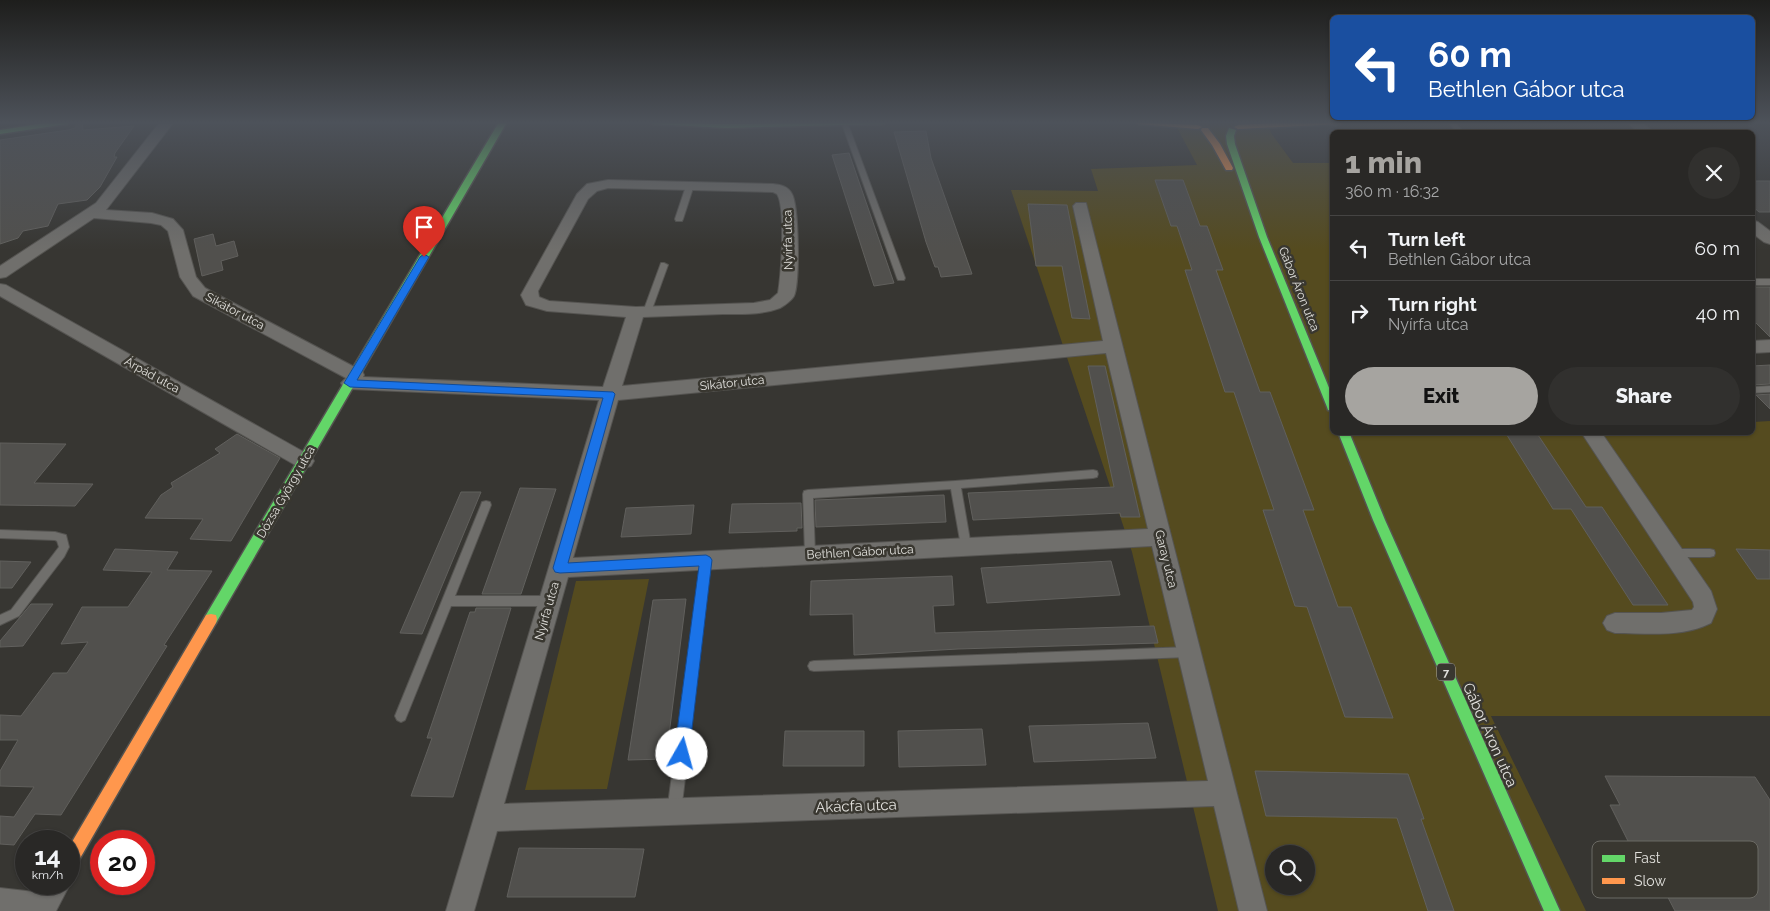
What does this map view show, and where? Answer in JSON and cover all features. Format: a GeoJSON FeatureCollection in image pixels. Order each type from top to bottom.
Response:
{"type":"FeatureCollection","features":[{"type":"Feature","properties":{"kind":"street"},"geometry":{"type":"LineString","coordinates":[[0,273],[48,239],[92,213],[110,196],[134,165]]}},
{"type":"Feature","properties":{"kind":"street","name":"Dózsa György utca"},"geometry":{"type":"LineString","coordinates":[[80,842],[479,165]]}},
{"type":"Feature","properties":{"kind":"street","name":"Gábor Áron utca"},"geometry":{"type":"LineString","coordinates":[[1226,165],[1263,237]]}},
{"type":"Feature","properties":{"kind":"street","name":"Gábor Áron utca"},"geometry":{"type":"LineString","coordinates":[[1238,165],[1263,237],[1330,402]]}},
{"type":"Feature","properties":{"kind":"street","name":"Nyírfa utca"},"geometry":{"type":"LineString","coordinates":[[608,184],[690,185],[773,188],[782,190],[785,194],[788,218],[786,295],[775,304],[754,308],[642,312],[547,306],[532,301],[529,295],[582,197],[592,187],[608,184]]}},
{"type":"Feature","properties":{"kind":"street","name":"Garay utca"},"geometry":{"type":"LineString","coordinates":[[1081,206],[1113,346],[1253,911]]}},
{"type":"Feature","properties":{"kind":"street","name":"Sikátor utca"},"geometry":{"type":"LineString","coordinates":[[92,213],[152,218],[167,222],[175,230],[188,277],[199,292],[352,379],[610,394],[1113,346]]}},
{"type":"Feature","properties":{"kind":"street"},"geometry":{"type":"LineString","coordinates":[[1757,226],[1770,239]]}},
{"type":"Feature","properties":{"kind":"street","name":"Árpád utca"},"geometry":{"type":"LineString","coordinates":[[5,298],[304,461]]}},
{"type":"Feature","properties":{"kind":"street","name":"Nyírfa utca"},"geometry":{"type":"LineString","coordinates":[[460,911],[610,394],[642,312]]}},
{"type":"Feature","properties":{"kind":"street"},"geometry":{"type":"LineString","coordinates":[[1755,347],[1770,346]]}},
{"type":"Feature","properties":{"kind":"street","name":"Gábor Áron utca"},"geometry":{"type":"LineString","coordinates":[[1344,435],[1378,520],[1552,911]]}},
{"type":"Feature","properties":{"kind":"street"},"geometry":{"type":"LineString","coordinates":[[1592,435],[1703,598],[1706,606],[1705,613],[1696,620],[1684,622],[1615,623]]}},
{"type":"Feature","properties":{"kind":"street","name":"Bethlen Gábor utca"},"geometry":{"type":"LineString","coordinates":[[560,568],[1160,537]]}},
{"type":"Feature","properties":{"kind":"street","name":"Akácfa utca"},"geometry":{"type":"LineString","coordinates":[[488,818],[1225,794]]}},
{"type":"Feature","properties":{"kind":"street"},"geometry":{"type":"LineString","coordinates":[[0,902],[46,901]]}},
{"type":"Feature","properties":{"kind":"lane"},"geometry":{"type":"LineString","coordinates":[[860,165],[901,278]]}},
{"type":"Feature","properties":{"kind":"lane"},"geometry":{"type":"LineString","coordinates":[[679,219],[690,185]]}},
{"type":"Feature","properties":{"kind":"lane"},"geometry":{"type":"LineString","coordinates":[[642,312],[664,266]]}},
{"type":"Feature","properties":{"kind":"lane"},"geometry":{"type":"LineString","coordinates":[[1755,282],[1770,282]]}},
{"type":"Feature","properties":{"kind":"lane"},"geometry":{"type":"LineString","coordinates":[[1755,390],[1770,389]]}},
{"type":"Feature","properties":{"kind":"lane"},"geometry":{"type":"LineString","coordinates":[[810,554],[808,494],[1093,474]]}},
{"type":"Feature","properties":{"kind":"lane"},"geometry":{"type":"LineString","coordinates":[[955,485],[966,546]]}},
{"type":"Feature","properties":{"kind":"lane"},"geometry":{"type":"LineString","coordinates":[[401,716],[486,505]]}},
{"type":"Feature","properties":{"kind":"lane"},"geometry":{"type":"LineString","coordinates":[[0,534],[55,536],[62,538],[64,544],[60,554],[15,613],[0,620]]}},
{"type":"Feature","properties":{"kind":"lane"},"geometry":{"type":"LineString","coordinates":[[1672,553],[1710,553]]}},
{"type":"Feature","properties":{"kind":"lane"},"geometry":{"type":"LineString","coordinates":[[674,812],[706,560]]}},
{"type":"Feature","properties":{"kind":"lane"},"geometry":{"type":"LineString","coordinates":[[447,601],[550,601]]}},
{"type":"Feature","properties":{"kind":"lane"},"geometry":{"type":"LineString","coordinates":[[814,666],[1189,652]]}},
{"type":"Feature","properties":{"kind":"shaded area"},"geometry":{"type":"Polygon","coordinates":[[[1197,165],[1330,165],[1330,435],[1755,435],[1755,422],[1770,421],[1770,716],[1491,716],[1586,911],[1218,911],[1132,552],[1011,190],[1098,191],[1091,169],[1197,165]]]}},
{"type":"Feature","properties":{"kind":"shaded area"},"geometry":{"type":"Polygon","coordinates":[[[649,579],[607,789],[525,790],[576,581],[649,579]]]}},
{"type":"Feature","properties":{"kind":"building"},"geometry":{"type":"Polygon","coordinates":[[[0,165],[113,165],[100,187],[87,200],[58,204],[48,226],[23,231],[18,238],[0,244],[0,165]]]}},
{"type":"Feature","properties":{"kind":"building"},"geometry":{"type":"Polygon","coordinates":[[[835,165],[853,165],[894,283],[874,286],[835,165]]]}},
{"type":"Feature","properties":{"kind":"building"},"geometry":{"type":"Polygon","coordinates":[[[903,165],[933,165],[972,274],[941,277],[938,267],[935,267],[903,165]]]}},
{"type":"Feature","properties":{"kind":"building"},"geometry":{"type":"Polygon","coordinates":[[[1155,180],[1183,180],[1200,226],[1207,226],[1223,270],[1216,270],[1260,392],[1270,392],[1314,510],[1303,510],[1338,607],[1351,607],[1393,718],[1345,717],[1307,607],[1295,606],[1263,510],[1274,510],[1234,392],[1225,392],[1185,270],[1192,270],[1177,226],[1171,226],[1155,180]]]}},
{"type":"Feature","properties":{"kind":"building"},"geometry":{"type":"Polygon","coordinates":[[[1755,181],[1770,181],[1770,212],[1759,212],[1755,209],[1755,181]]]}},
{"type":"Feature","properties":{"kind":"building"},"geometry":{"type":"Polygon","coordinates":[[[1028,204],[1067,205],[1090,319],[1072,318],[1062,266],[1036,266],[1028,204]]]}},
{"type":"Feature","properties":{"kind":"building"},"geometry":{"type":"Polygon","coordinates":[[[213,234],[216,246],[234,241],[238,256],[221,261],[223,270],[202,276],[194,239],[213,234]]]}},
{"type":"Feature","properties":{"kind":"building"},"geometry":{"type":"Polygon","coordinates":[[[1755,287],[1770,287],[1770,337],[1755,322],[1755,287]]]}},
{"type":"Feature","properties":{"kind":"building"},"geometry":{"type":"Polygon","coordinates":[[[1770,365],[1770,384],[1755,385],[1755,366],[1770,365]]]}},
{"type":"Feature","properties":{"kind":"building"},"geometry":{"type":"Polygon","coordinates":[[[1088,366],[1105,366],[1140,517],[1121,517],[1120,513],[973,520],[968,493],[1114,487],[1088,366]]]}},
{"type":"Feature","properties":{"kind":"building"},"geometry":{"type":"Polygon","coordinates":[[[1770,394],[1770,409],[1756,395],[1770,394]]]}},
{"type":"Feature","properties":{"kind":"building"},"geometry":{"type":"Polygon","coordinates":[[[237,434],[280,458],[231,541],[190,539],[203,519],[145,518],[161,495],[173,487],[171,483],[220,453],[215,449],[237,434]]]}},
{"type":"Feature","properties":{"kind":"building"},"geometry":{"type":"Polygon","coordinates":[[[1507,435],[1538,435],[1586,507],[1602,507],[1668,605],[1633,605],[1571,509],[1553,509],[1507,435]]]}},
{"type":"Feature","properties":{"kind":"building"},"geometry":{"type":"Polygon","coordinates":[[[0,443],[66,444],[34,483],[93,484],[75,506],[0,505],[0,443]]]}},
{"type":"Feature","properties":{"kind":"building"},"geometry":{"type":"Polygon","coordinates":[[[520,488],[556,489],[521,594],[482,594],[520,488]]]}},
{"type":"Feature","properties":{"kind":"building"},"geometry":{"type":"Polygon","coordinates":[[[461,492],[481,492],[422,634],[400,633],[461,492]]]}},
{"type":"Feature","properties":{"kind":"building"},"geometry":{"type":"Polygon","coordinates":[[[944,495],[946,522],[816,527],[815,500],[944,495]]]}},
{"type":"Feature","properties":{"kind":"building"},"geometry":{"type":"Polygon","coordinates":[[[801,503],[802,528],[797,528],[797,531],[729,533],[732,504],[801,503]]]}},
{"type":"Feature","properties":{"kind":"building"},"geometry":{"type":"Polygon","coordinates":[[[694,505],[691,534],[621,537],[626,508],[694,505]]]}},
{"type":"Feature","properties":{"kind":"building"},"geometry":{"type":"Polygon","coordinates":[[[115,549],[178,552],[167,570],[212,571],[164,645],[167,646],[61,815],[35,814],[24,830],[15,830],[14,845],[0,844],[0,816],[14,817],[34,787],[0,786],[0,771],[18,740],[0,740],[0,715],[21,716],[53,673],[67,673],[88,642],[61,644],[82,607],[128,607],[152,572],[103,570],[115,549]]]}},
{"type":"Feature","properties":{"kind":"building"},"geometry":{"type":"Polygon","coordinates":[[[1736,549],[1770,550],[1770,579],[1757,579],[1736,549]]]}},
{"type":"Feature","properties":{"kind":"building"},"geometry":{"type":"Polygon","coordinates":[[[0,561],[31,562],[12,588],[0,588],[0,561]]]}},
{"type":"Feature","properties":{"kind":"building"},"geometry":{"type":"Polygon","coordinates":[[[1111,561],[1120,595],[987,603],[981,568],[1111,561]]]}},
{"type":"Feature","properties":{"kind":"building"},"geometry":{"type":"Polygon","coordinates":[[[952,576],[954,605],[933,606],[935,633],[1154,626],[1158,643],[958,649],[854,655],[853,614],[810,615],[811,581],[952,576]]]}},
{"type":"Feature","properties":{"kind":"building"},"geometry":{"type":"Polygon","coordinates":[[[686,599],[666,759],[628,760],[653,600],[686,599]]]}},
{"type":"Feature","properties":{"kind":"building"},"geometry":{"type":"Polygon","coordinates":[[[31,604],[53,604],[23,646],[0,647],[0,641],[31,604]]]}},
{"type":"Feature","properties":{"kind":"building"},"geometry":{"type":"Polygon","coordinates":[[[476,608],[511,608],[453,797],[411,796],[432,738],[427,738],[470,612],[475,612],[476,608]]]}},
{"type":"Feature","properties":{"kind":"building"},"geometry":{"type":"Polygon","coordinates":[[[1148,723],[1156,758],[1034,762],[1029,726],[1148,723]]]}},
{"type":"Feature","properties":{"kind":"building"},"geometry":{"type":"Polygon","coordinates":[[[982,729],[986,765],[899,767],[898,731],[982,729]]]}},
{"type":"Feature","properties":{"kind":"building"},"geometry":{"type":"Polygon","coordinates":[[[785,731],[864,731],[864,766],[783,766],[785,731]]]}},
{"type":"Feature","properties":{"kind":"building"},"geometry":{"type":"Polygon","coordinates":[[[1255,771],[1408,774],[1424,819],[1421,819],[1454,911],[1428,911],[1397,818],[1266,816],[1255,771]]]}},
{"type":"Feature","properties":{"kind":"building"},"geometry":{"type":"Polygon","coordinates":[[[1605,776],[1755,777],[1770,800],[1770,911],[1675,911],[1668,898],[1758,898],[1758,841],[1628,841],[1610,805],[1620,805],[1605,776]]]}},
{"type":"Feature","properties":{"kind":"building"},"geometry":{"type":"Polygon","coordinates":[[[519,848],[644,849],[635,897],[507,897],[519,848]]]}},
{"type":"Feature","properties":{"kind":"traffic: fast"},"geometry":{"type":"LineString","coordinates":[[211,619],[478,165]]}},
{"type":"Feature","properties":{"kind":"traffic: fast"},"geometry":{"type":"LineString","coordinates":[[1238,165],[1263,237],[1330,402]]}},
{"type":"Feature","properties":{"kind":"traffic: fast"},"geometry":{"type":"LineString","coordinates":[[1344,435],[1379,520],[1552,911]]}},
{"type":"Feature","properties":{"kind":"traffic: slow"},"geometry":{"type":"LineString","coordinates":[[80,842],[211,619]]}},
{"type":"Feature","properties":{"kind":"route"},"geometry":{"type":"LineString","coordinates":[[424,257],[350,383],[610,394],[560,568],[706,560],[682,754]]}}]}
